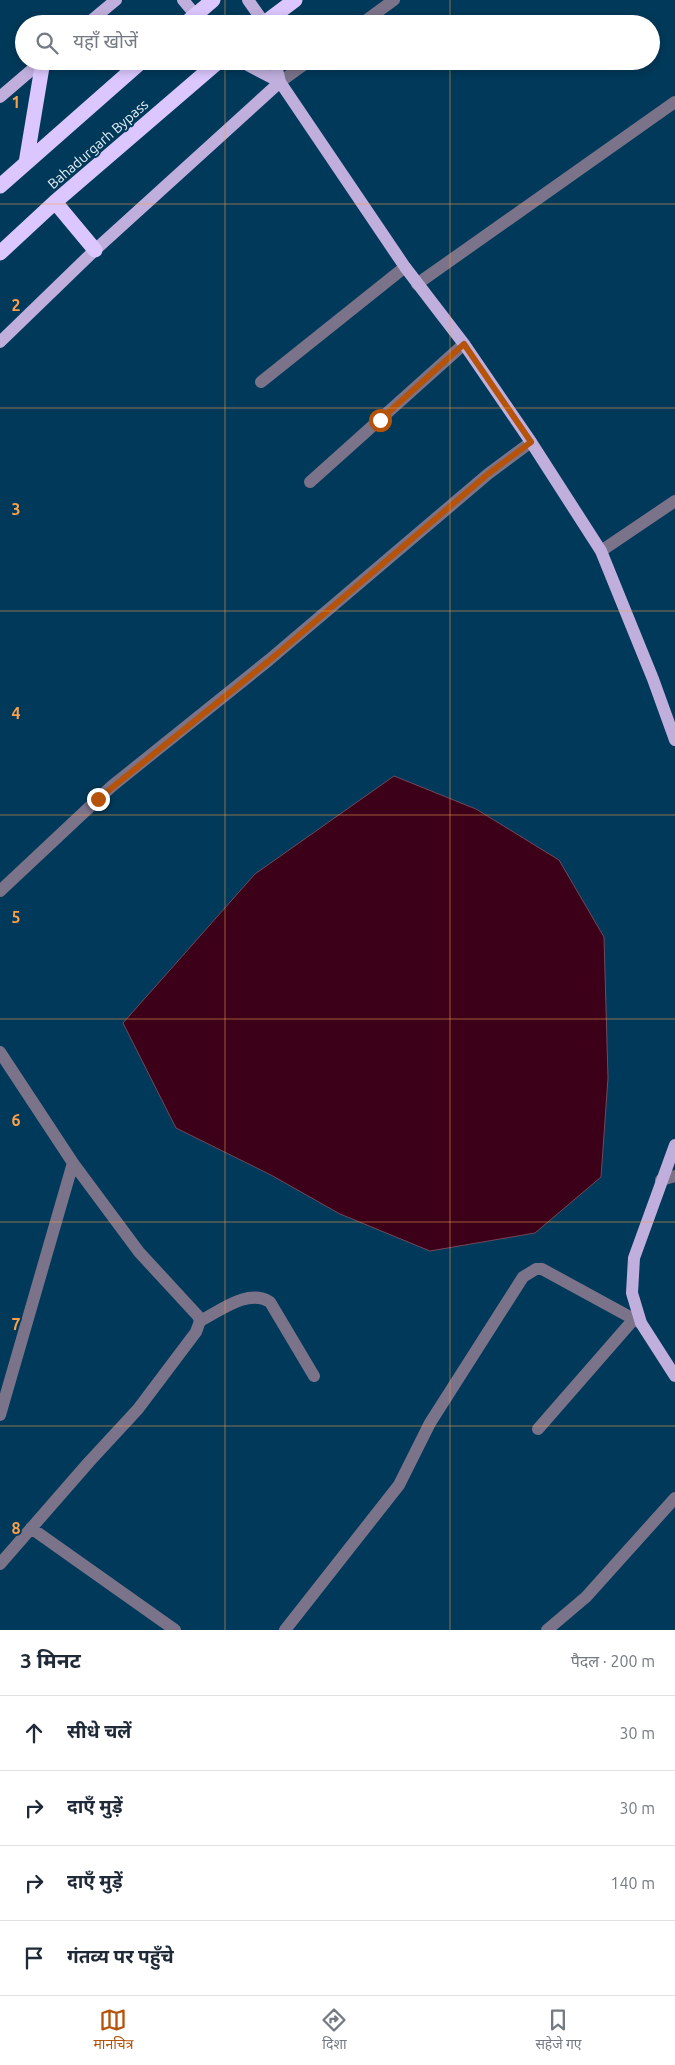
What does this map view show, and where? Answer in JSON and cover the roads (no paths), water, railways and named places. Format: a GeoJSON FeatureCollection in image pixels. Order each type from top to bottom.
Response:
{"type":"FeatureCollection","features":[{"type":"Feature","properties":{"kind":"highway"},"geometry":{"type":"LineString","coordinates":[[199,15],[213,0]]}},
{"type":"Feature","properties":{"kind":"highway"},"geometry":{"type":"LineString","coordinates":[[274,15],[294,0]]}},
{"type":"Feature","properties":{"kind":"highway"},"geometry":{"type":"LineString","coordinates":[[26,163],[42,70]]}},
{"type":"Feature","properties":{"kind":"highway"},"geometry":{"type":"LineString","coordinates":[[0,186],[132,70]]}},
{"type":"Feature","properties":{"kind":"highway","name":"Bahadurgarh Bypass"},"geometry":{"type":"LineString","coordinates":[[0,253],[55,202],[209,70]]}},
{"type":"Feature","properties":{"kind":"highway"},"geometry":{"type":"LineString","coordinates":[[55,202],[95,250]]}},
{"type":"Feature","properties":{"kind":"main road"},"geometry":{"type":"LineString","coordinates":[[98,15],[116,0]]}},
{"type":"Feature","properties":{"kind":"main road"},"geometry":{"type":"LineString","coordinates":[[183,0],[191,15]]}},
{"type":"Feature","properties":{"kind":"main road"},"geometry":{"type":"LineString","coordinates":[[248,0],[258,15]]}},
{"type":"Feature","properties":{"kind":"main road"},"geometry":{"type":"LineString","coordinates":[[0,97],[32,70]]}},
{"type":"Feature","properties":{"kind":"main road"},"geometry":{"type":"LineString","coordinates":[[257,70],[280,82]]}},
{"type":"Feature","properties":{"kind":"main road"},"geometry":{"type":"LineString","coordinates":[[277,70],[280,82],[405,267],[464,344],[531,442],[601,551],[653,679],[675,740]]}},
{"type":"Feature","properties":{"kind":"main road"},"geometry":{"type":"LineString","coordinates":[[0,342],[95,250],[280,82]]}},
{"type":"Feature","properties":{"kind":"main road"},"geometry":{"type":"LineString","coordinates":[[675,1145],[634,1258],[632,1293],[638,1321],[675,1376]]}},
{"type":"Feature","properties":{"kind":"street"},"geometry":{"type":"LineString","coordinates":[[373,15],[394,0]]}},
{"type":"Feature","properties":{"kind":"street"},"geometry":{"type":"LineString","coordinates":[[280,82],[297,70]]}},
{"type":"Feature","properties":{"kind":"street"},"geometry":{"type":"LineString","coordinates":[[417,284],[675,102]]}},
{"type":"Feature","properties":{"kind":"street"},"geometry":{"type":"LineString","coordinates":[[260,382],[405,267]]}},
{"type":"Feature","properties":{"kind":"street"},"geometry":{"type":"LineString","coordinates":[[310,482],[464,344]]}},
{"type":"Feature","properties":{"kind":"street"},"geometry":{"type":"LineString","coordinates":[[0,891],[112,786],[270,660],[488,474],[531,442]]}},
{"type":"Feature","properties":{"kind":"street"},"geometry":{"type":"LineString","coordinates":[[601,551],[675,501]]}},
{"type":"Feature","properties":{"kind":"street"},"geometry":{"type":"LineString","coordinates":[[0,1052],[73,1164],[139,1252],[198,1316],[200,1322]]}},
{"type":"Feature","properties":{"kind":"street"},"geometry":{"type":"LineString","coordinates":[[0,1415],[73,1164]]}},
{"type":"Feature","properties":{"kind":"street"},"geometry":{"type":"LineString","coordinates":[[661,1180],[675,1176]]}},
{"type":"Feature","properties":{"kind":"street"},"geometry":{"type":"LineString","coordinates":[[285,1630],[399,1485],[430,1423],[524,1277],[529,1271],[542,1269],[638,1321],[538,1430]]}},
{"type":"Feature","properties":{"kind":"street"},"geometry":{"type":"LineString","coordinates":[[0,1564],[138,1409],[196,1332],[200,1322],[239,1301],[254,1296],[262,1297],[270,1302],[314,1376]]}},
{"type":"Feature","properties":{"kind":"street"},"geometry":{"type":"LineString","coordinates":[[547,1630],[586,1597],[675,1498]]}},
{"type":"Feature","properties":{"kind":"street"},"geometry":{"type":"LineString","coordinates":[[31,1528],[175,1630]]}}]}
